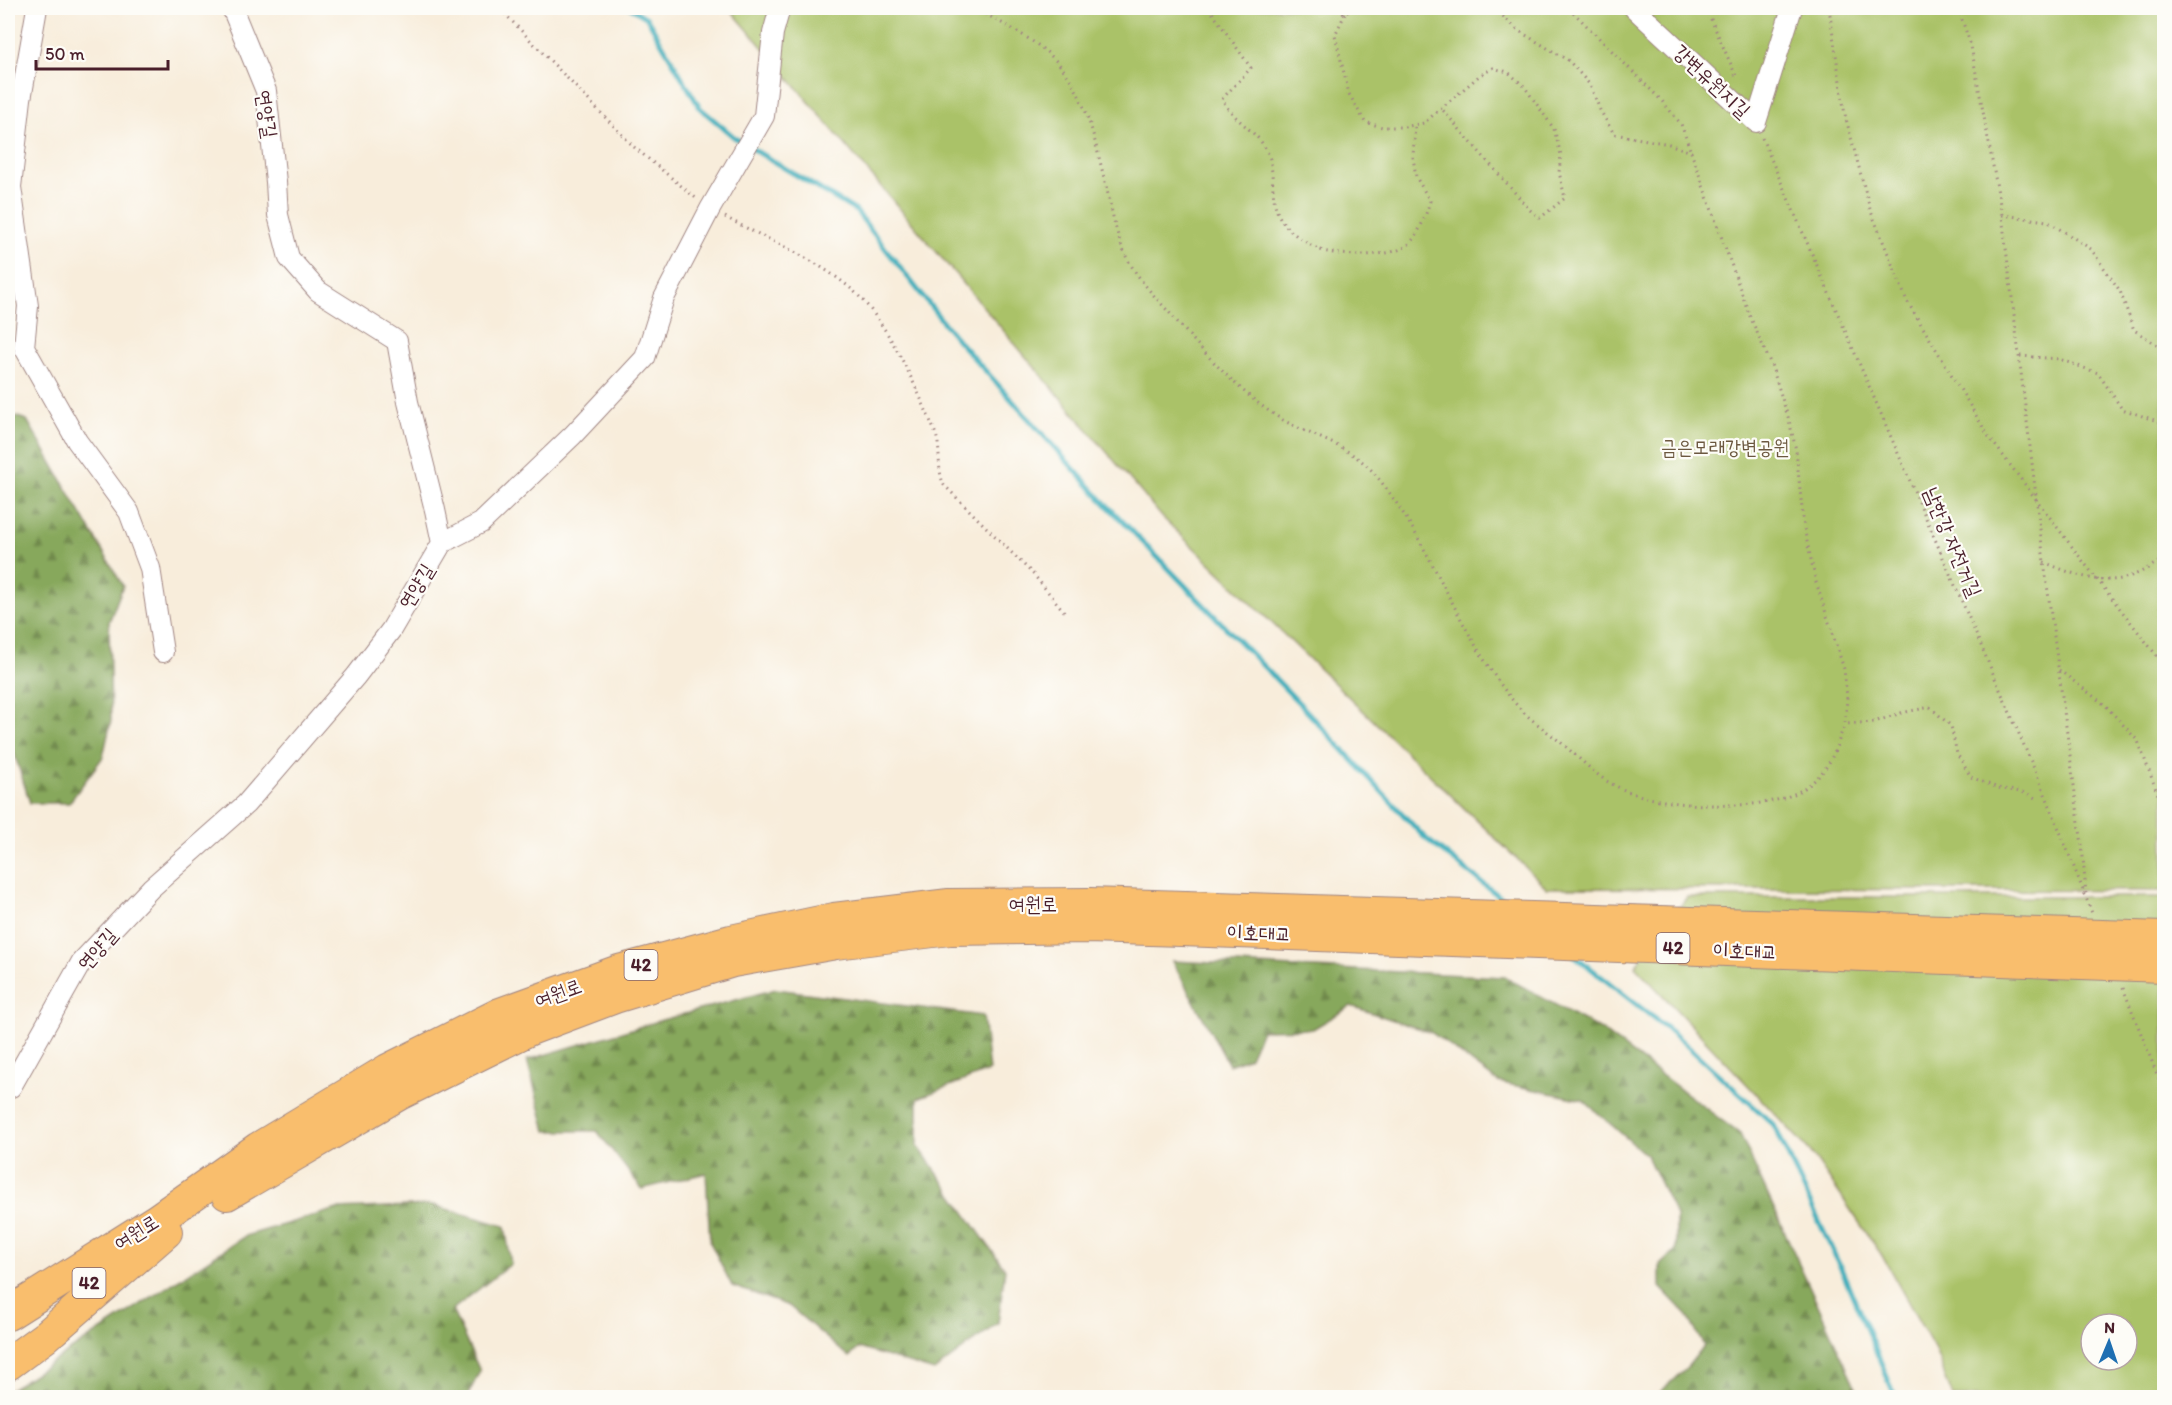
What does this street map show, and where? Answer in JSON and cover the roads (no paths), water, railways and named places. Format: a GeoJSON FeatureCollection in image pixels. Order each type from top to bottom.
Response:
{"type":"FeatureCollection","features":[{"type":"Feature","properties":{"kind":"highway","name":"여원로"},"geometry":{"type":"LineString","coordinates":[[8,1337],[164,1224],[259,1148],[388,1070],[500,1014],[619,971],[731,940],[834,919],[949,905],[1090,904],[1183,918]]}},
{"type":"Feature","properties":{"kind":"highway","name":"이호대교"},"geometry":{"type":"LineString","coordinates":[[1183,918],[2164,938]]}},
{"type":"Feature","properties":{"kind":"highway","name":"이호대교"},"geometry":{"type":"LineString","coordinates":[[1183,918],[2164,966]]}},
{"type":"Feature","properties":{"kind":"highway","name":"여원로"},"geometry":{"type":"LineString","coordinates":[[8,1314],[164,1224]]}},
{"type":"Feature","properties":{"kind":"highway"},"geometry":{"type":"LineString","coordinates":[[8,1288],[164,1224]]}},
{"type":"Feature","properties":{"kind":"highway"},"geometry":{"type":"LineString","coordinates":[[8,1364],[45,1337],[164,1224]]}},
{"type":"Feature","properties":{"kind":"street"},"geometry":{"type":"LineString","coordinates":[[38,8],[21,99],[11,187],[28,306],[16,343],[77,441],[129,512],[150,568],[164,652]]}},
{"type":"Feature","properties":{"kind":"street","name":"연양길"},"geometry":{"type":"LineString","coordinates":[[8,1088],[11,1087],[82,961],[151,888],[246,804],[370,657],[390,630],[442,543],[408,402],[397,341],[318,291],[289,258],[278,215],[266,91],[232,8]]}},
{"type":"Feature","properties":{"kind":"street"},"geometry":{"type":"LineString","coordinates":[[442,543],[481,523],[573,435],[645,358],[664,298],[714,202],[764,116],[773,33],[780,8]]}},
{"type":"Feature","properties":{"kind":"street","name":"강변유원지길"},"geometry":{"type":"LineString","coordinates":[[1634,8],[1756,122],[1792,8]]}},
{"type":"Feature","properties":{"kind":"waterway"},"geometry":{"type":"LineString","coordinates":[[631,8],[647,18],[700,108],[743,143]]}},
{"type":"Feature","properties":{"kind":"waterway"},"geometry":{"type":"LineString","coordinates":[[751,148],[856,211],[954,336],[1101,499],[1302,706],[1424,837],[1509,904]]}},
{"type":"Feature","properties":{"kind":"waterway"},"geometry":{"type":"LineString","coordinates":[[1575,956],[1674,1034],[1774,1125],[1843,1273],[1896,1398]]}},
{"type":"Feature","properties":{"kind":"park label","name":"금은모래강변공원"},"geometry":{"type":"Point","coordinates":[1725,447]}}]}
